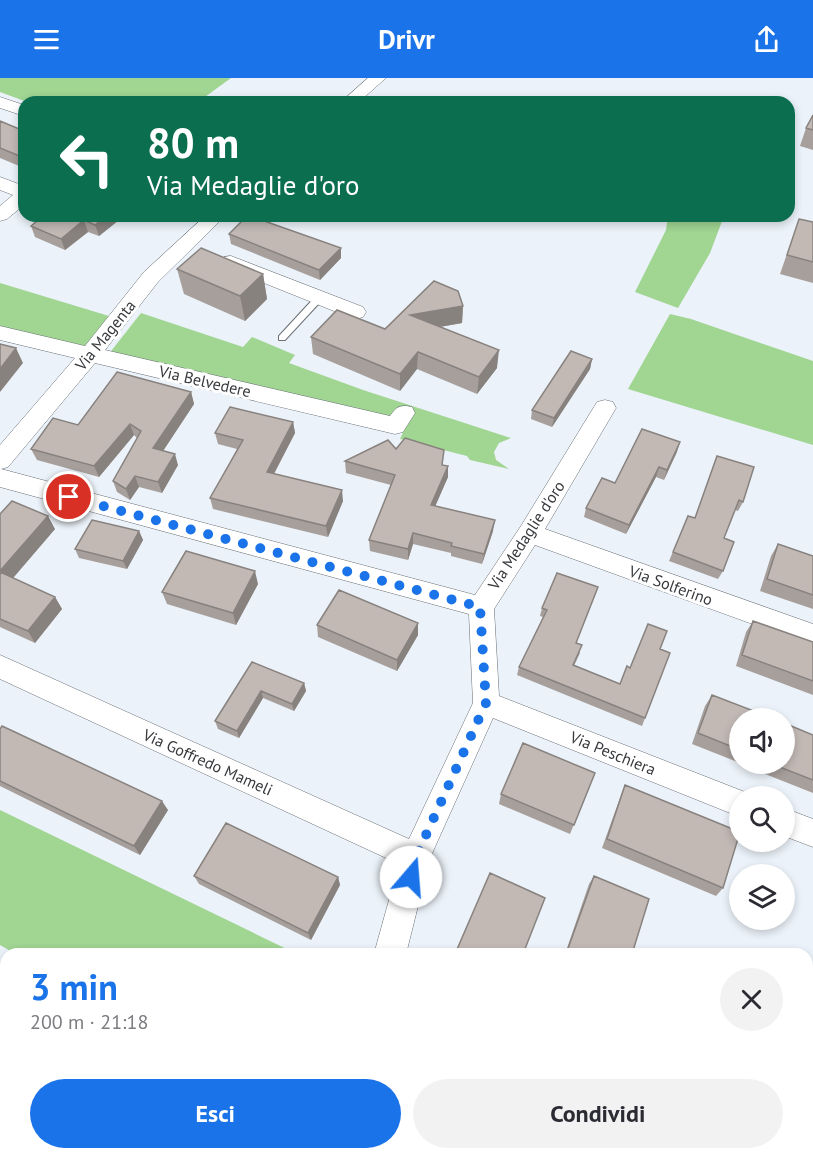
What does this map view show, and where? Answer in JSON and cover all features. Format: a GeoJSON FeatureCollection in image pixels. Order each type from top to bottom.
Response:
{"type":"FeatureCollection","features":[{"type":"Feature","properties":{"kind":"street"},"geometry":{"type":"LineString","coordinates":[[356,96],[378,78]]}},
{"type":"Feature","properties":{"kind":"street"},"geometry":{"type":"LineString","coordinates":[[0,102],[18,109]]}},
{"type":"Feature","properties":{"kind":"street"},"geometry":{"type":"LineString","coordinates":[[0,183],[18,191]]}},
{"type":"Feature","properties":{"kind":"street"},"geometry":{"type":"LineString","coordinates":[[0,215],[18,199]]}},
{"type":"Feature","properties":{"kind":"street","name":"Via Magenta"},"geometry":{"type":"LineString","coordinates":[[0,461],[151,277],[210,222]]}},
{"type":"Feature","properties":{"kind":"street"},"geometry":{"type":"LineString","coordinates":[[186,244],[356,312]]}},
{"type":"Feature","properties":{"kind":"street","name":"Via Belvedere"},"geometry":{"type":"LineString","coordinates":[[0,333],[395,426],[404,413]]}},
{"type":"Feature","properties":{"kind":"street","name":"Via Medaglie d'oro"},"geometry":{"type":"LineString","coordinates":[[0,478],[480,607],[530,533],[605,408]]}},
{"type":"Feature","properties":{"kind":"street","name":"Via Solferino"},"geometry":{"type":"LineString","coordinates":[[530,533],[813,635]]}},
{"type":"Feature","properties":{"kind":"street"},"geometry":{"type":"LineString","coordinates":[[392,948],[416,857],[486,703],[480,607]]}},
{"type":"Feature","properties":{"kind":"street","name":"Via Goffredo Mameli"},"geometry":{"type":"LineString","coordinates":[[0,667],[416,857]]}},
{"type":"Feature","properties":{"kind":"street","name":"Via Peschiera"},"geometry":{"type":"LineString","coordinates":[[486,703],[729,800]]}},
{"type":"Feature","properties":{"kind":"street"},"geometry":{"type":"LineString","coordinates":[[795,826],[813,833]]}},
{"type":"Feature","properties":{"kind":"lane"},"geometry":{"type":"LineString","coordinates":[[282,338],[318,298]]}},
{"type":"Feature","properties":{"kind":"green space"},"geometry":{"type":"Polygon","coordinates":[[[0,78],[231,78],[206,96],[18,96],[18,99],[0,92],[0,78]]]}},
{"type":"Feature","properties":{"kind":"green space"},"geometry":{"type":"Polygon","coordinates":[[[667,222],[722,222],[710,253],[678,308],[635,292],[666,230],[667,222]]]}},
{"type":"Feature","properties":{"kind":"green space"},"geometry":{"type":"Polygon","coordinates":[[[0,283],[109,316],[84,347],[0,330],[0,283]]]}},
{"type":"Feature","properties":{"kind":"green space"},"geometry":{"type":"Polygon","coordinates":[[[141,313],[243,347],[252,337],[295,355],[289,363],[363,390],[511,438],[499,443],[494,452],[496,460],[509,469],[400,439],[406,426],[108,355],[141,313]]]}},
{"type":"Feature","properties":{"kind":"green space"},"geometry":{"type":"Polygon","coordinates":[[[670,314],[691,319],[813,361],[813,445],[628,389],[670,314]]]}},
{"type":"Feature","properties":{"kind":"green space"},"geometry":{"type":"Polygon","coordinates":[[[0,810],[285,948],[5,948],[0,945],[0,810]]]}},
{"type":"Feature","properties":{"kind":"building"},"geometry":{"type":"Polygon","coordinates":[[[813,115],[813,130],[806,128],[813,115]]]}},
{"type":"Feature","properties":{"kind":"building"},"geometry":{"type":"Polygon","coordinates":[[[0,121],[18,128],[18,155],[0,148],[0,121]]]}},
{"type":"Feature","properties":{"kind":"building"},"geometry":{"type":"Polygon","coordinates":[[[799,219],[813,222],[813,262],[787,255],[799,219]]]}},
{"type":"Feature","properties":{"kind":"building"},"geometry":{"type":"Polygon","coordinates":[[[36,222],[82,222],[61,239],[31,226],[36,222]]]}},
{"type":"Feature","properties":{"kind":"building"},"geometry":{"type":"Polygon","coordinates":[[[241,222],[267,222],[341,248],[319,270],[229,234],[241,222]]]}},
{"type":"Feature","properties":{"kind":"building"},"geometry":{"type":"Polygon","coordinates":[[[201,248],[263,274],[240,296],[177,269],[201,248]]]}},
{"type":"Feature","properties":{"kind":"building"},"geometry":{"type":"Polygon","coordinates":[[[434,281],[458,291],[463,306],[410,315],[499,350],[479,377],[418,352],[400,374],[311,337],[337,310],[385,329],[434,281]]]}},
{"type":"Feature","properties":{"kind":"building"},"geometry":{"type":"Polygon","coordinates":[[[0,344],[16,348],[0,369],[0,344]]]}},
{"type":"Feature","properties":{"kind":"building"},"geometry":{"type":"Polygon","coordinates":[[[571,351],[592,359],[554,418],[532,410],[571,351]]]}},
{"type":"Feature","properties":{"kind":"building"},"geometry":{"type":"Polygon","coordinates":[[[117,372],[191,392],[153,448],[175,454],[158,482],[135,476],[126,489],[113,481],[141,431],[130,424],[94,466],[31,449],[53,418],[78,425],[117,372]]]}},
{"type":"Feature","properties":{"kind":"building"},"geometry":{"type":"Polygon","coordinates":[[[230,407],[293,422],[267,472],[342,490],[326,526],[210,498],[243,440],[215,433],[230,407]]]}},
{"type":"Feature","properties":{"kind":"building"},"geometry":{"type":"Polygon","coordinates":[[[642,429],[680,442],[667,470],[659,467],[629,525],[586,508],[602,478],[615,483],[642,429]]]}},
{"type":"Feature","properties":{"kind":"building"},"geometry":{"type":"Polygon","coordinates":[[[405,438],[444,450],[442,465],[448,466],[431,505],[495,520],[484,554],[413,533],[408,549],[369,540],[395,475],[345,461],[388,440],[396,449],[405,438]]]}},
{"type":"Feature","properties":{"kind":"building"},"geometry":{"type":"Polygon","coordinates":[[[717,456],[754,467],[743,502],[739,500],[724,538],[734,542],[723,571],[673,552],[688,516],[695,518],[717,456]]]}},
{"type":"Feature","properties":{"kind":"building"},"geometry":{"type":"Polygon","coordinates":[[[12,501],[48,516],[0,571],[0,514],[12,501]]]}},
{"type":"Feature","properties":{"kind":"building"},"geometry":{"type":"Polygon","coordinates":[[[92,520],[139,531],[123,561],[75,549],[92,520]]]}},
{"type":"Feature","properties":{"kind":"building"},"geometry":{"type":"Polygon","coordinates":[[[778,544],[813,556],[813,595],[767,579],[778,544]]]}},
{"type":"Feature","properties":{"kind":"building"},"geometry":{"type":"Polygon","coordinates":[[[186,551],[255,571],[233,613],[162,592],[186,551]]]}},
{"type":"Feature","properties":{"kind":"building"},"geometry":{"type":"Polygon","coordinates":[[[0,572],[55,597],[28,631],[0,619],[0,572]]]}},
{"type":"Feature","properties":{"kind":"building"},"geometry":{"type":"Polygon","coordinates":[[[557,573],[598,587],[576,643],[582,645],[573,665],[620,684],[627,666],[630,668],[648,624],[667,631],[660,649],[670,653],[645,718],[519,667],[547,610],[542,608],[557,573]]]}},
{"type":"Feature","properties":{"kind":"building"},"geometry":{"type":"Polygon","coordinates":[[[339,590],[418,623],[397,660],[317,625],[339,590]]]}},
{"type":"Feature","properties":{"kind":"building"},"geometry":{"type":"Polygon","coordinates":[[[753,621],[813,642],[813,681],[742,655],[753,621]]]}},
{"type":"Feature","properties":{"kind":"building"},"geometry":{"type":"Polygon","coordinates":[[[252,662],[304,683],[292,704],[261,691],[237,731],[215,721],[252,662]]]}},
{"type":"Feature","properties":{"kind":"building"},"geometry":{"type":"Polygon","coordinates":[[[712,695],[746,708],[729,708],[729,746],[698,733],[712,695]]]}},
{"type":"Feature","properties":{"kind":"building"},"geometry":{"type":"Polygon","coordinates":[[[2,726],[162,801],[134,846],[0,781],[0,729],[2,726]]]}},
{"type":"Feature","properties":{"kind":"building"},"geometry":{"type":"Polygon","coordinates":[[[795,728],[813,735],[813,780],[795,773],[795,728]]]}},
{"type":"Feature","properties":{"kind":"building"},"geometry":{"type":"Polygon","coordinates":[[[523,743],[595,773],[574,825],[501,794],[523,743]]]}},
{"type":"Feature","properties":{"kind":"building"},"geometry":{"type":"Polygon","coordinates":[[[625,785],[729,828],[729,852],[734,852],[723,888],[607,839],[625,785]]]}},
{"type":"Feature","properties":{"kind":"building"},"geometry":{"type":"Polygon","coordinates":[[[226,823],[338,877],[308,933],[194,876],[226,823]]]}},
{"type":"Feature","properties":{"kind":"building"},"geometry":{"type":"Polygon","coordinates":[[[490,873],[545,898],[525,948],[458,948],[490,873]]]}},
{"type":"Feature","properties":{"kind":"building"},"geometry":{"type":"Polygon","coordinates":[[[594,876],[649,899],[634,948],[568,948],[594,876]]]}},
{"type":"Feature","properties":{"kind":"route"},"geometry":{"type":"LineString","coordinates":[[69,497],[480,607],[486,703],[416,857],[411,877]]}}]}
